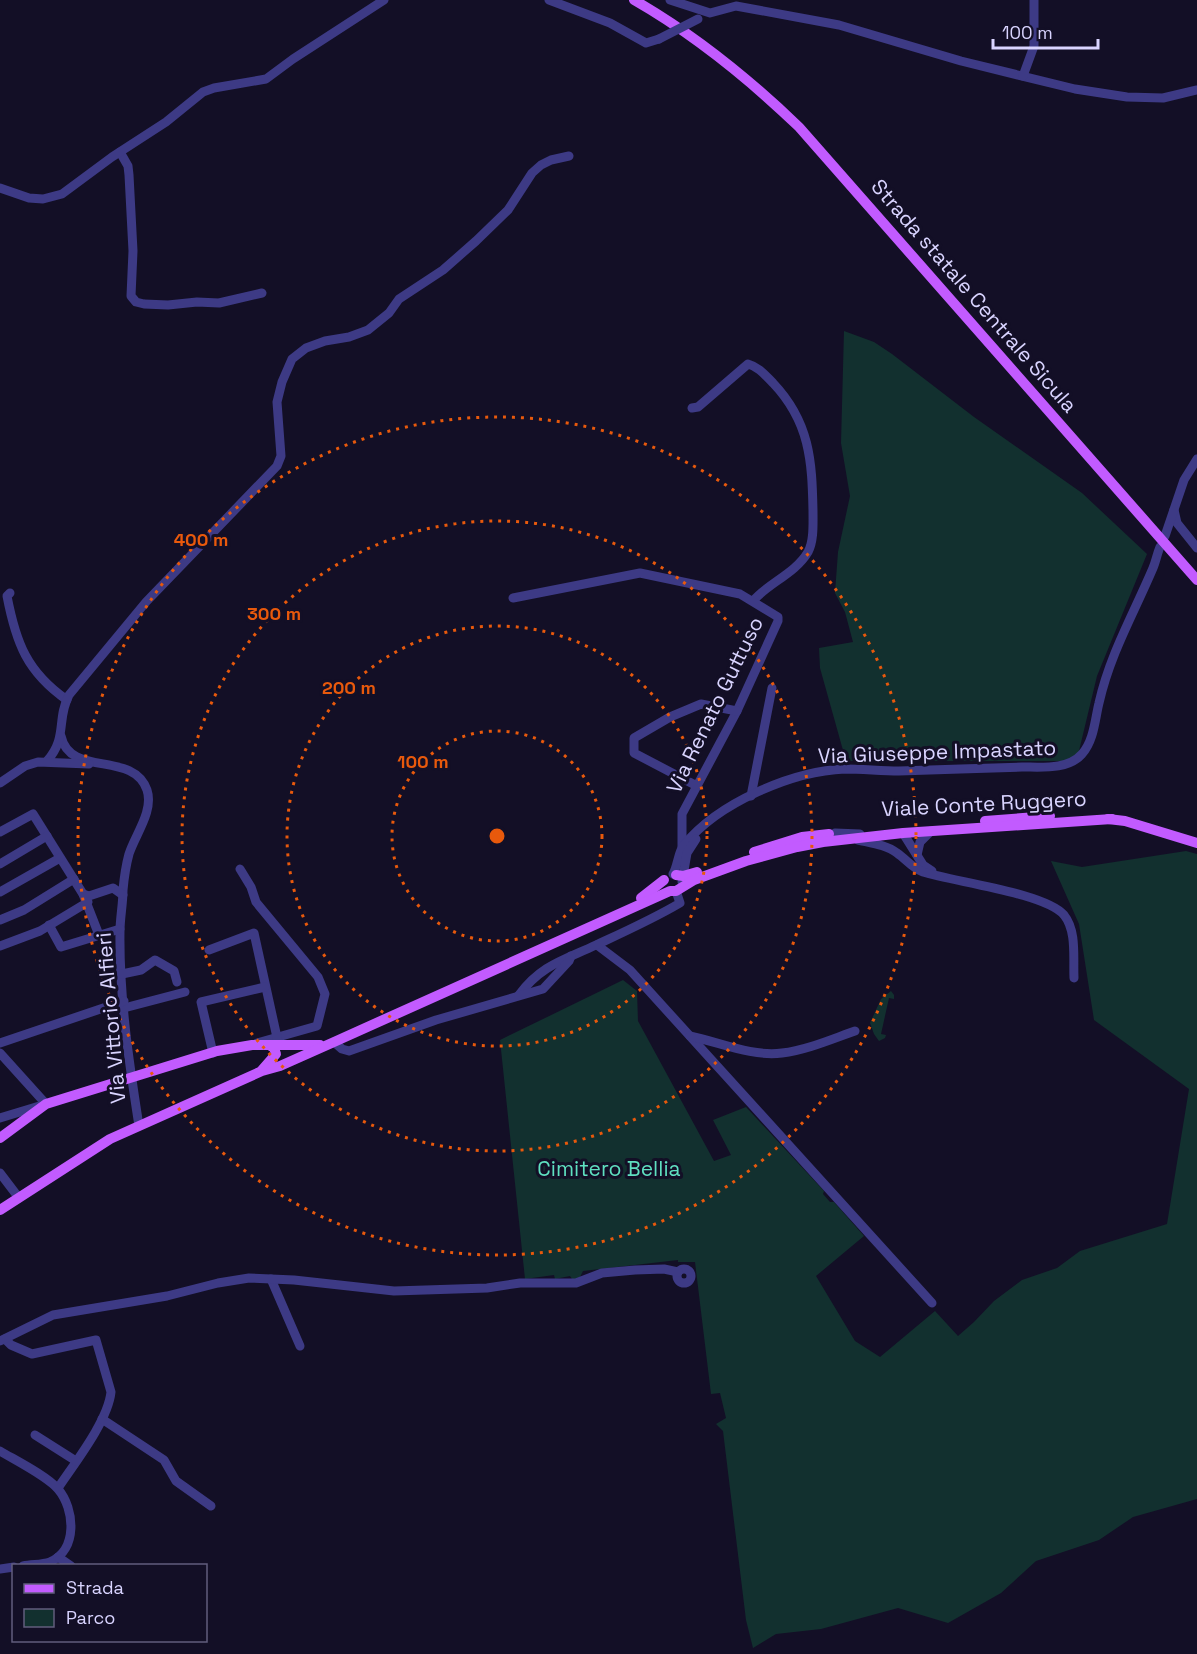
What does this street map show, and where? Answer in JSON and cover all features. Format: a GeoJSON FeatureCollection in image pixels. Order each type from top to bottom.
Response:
{"type":"FeatureCollection","features":[{"type":"Feature","properties":{"kind":"main road","name":"Strada statale Centrale Sicula"},"geometry":{"type":"LineString","coordinates":[[634,0],[669,20],[711,49],[774,103],[836,168],[1197,580]]}},
{"type":"Feature","properties":{"kind":"main road","name":"Viale Conte Ruggero"},"geometry":{"type":"LineString","coordinates":[[675,882],[784,842],[835,833],[1083,815],[1112,819]]}},
{"type":"Feature","properties":{"kind":"main road","name":"Viale Conte Ruggero"},"geometry":{"type":"LineString","coordinates":[[675,882],[694,880],[747,861],[797,847],[853,838],[1112,819]]}},
{"type":"Feature","properties":{"kind":"main road"},"geometry":{"type":"LineString","coordinates":[[1112,819],[1197,843]]}},
{"type":"Feature","properties":{"kind":"main road"},"geometry":{"type":"LineString","coordinates":[[0,1210],[110,1139],[262,1071],[280,1066],[332,1043],[602,921],[675,882]]}},
{"type":"Feature","properties":{"kind":"main road"},"geometry":{"type":"LineString","coordinates":[[0,1138],[46,1104],[213,1053],[275,1042],[303,1046],[332,1043]]}},
{"type":"Feature","properties":{"kind":"main road"},"geometry":{"type":"LineString","coordinates":[[262,1071],[276,1054],[273,1048],[275,1042]]}},
{"type":"Feature","properties":{"kind":"street"},"geometry":{"type":"LineString","coordinates":[[0,188],[29,198],[52,198],[62,194],[166,122],[203,93],[214,88],[266,79],[384,0]]}},
{"type":"Feature","properties":{"kind":"street"},"geometry":{"type":"LineString","coordinates":[[549,0],[610,22],[646,43],[659,39],[710,13],[736,6],[839,25],[961,61],[1075,89],[1127,97],[1163,98],[1197,90]]}},
{"type":"Feature","properties":{"kind":"street"},"geometry":{"type":"LineString","coordinates":[[670,0],[710,13]]}},
{"type":"Feature","properties":{"kind":"street"},"geometry":{"type":"LineString","coordinates":[[1023,76],[1034,46],[1034,0]]}},
{"type":"Feature","properties":{"kind":"street"},"geometry":{"type":"LineString","coordinates":[[120,152],[128,166],[129,175],[133,251],[131,296],[136,302],[168,305],[197,302],[219,303],[262,293]]}},
{"type":"Feature","properties":{"kind":"street"},"geometry":{"type":"LineString","coordinates":[[47,761],[59,745],[67,700],[146,602],[277,466],[280,456],[277,402],[282,382],[292,359],[306,348],[368,330],[389,314],[399,299],[443,270],[476,241],[508,210],[532,173],[541,165],[550,160],[569,156]]}},
{"type":"Feature","properties":{"kind":"street"},"geometry":{"type":"LineString","coordinates":[[692,408],[698,406],[748,364],[758,368],[781,392],[802,424],[812,467],[813,526],[810,545],[803,558],[776,583],[762,590],[753,601]]}},
{"type":"Feature","properties":{"kind":"street"},"geometry":{"type":"LineString","coordinates":[[1165,536],[1184,480],[1197,459]]}},
{"type":"Feature","properties":{"kind":"street"},"geometry":{"type":"LineString","coordinates":[[1174,510],[1177,523],[1197,548]]}},
{"type":"Feature","properties":{"kind":"street","name":"Via Giuseppe Impastato"},"geometry":{"type":"LineString","coordinates":[[713,819],[752,796],[793,778],[819,772],[844,769],[896,771],[1034,767],[1067,765],[1077,759],[1084,752],[1091,736],[1111,659],[1154,566],[1160,547]]}},
{"type":"Feature","properties":{"kind":"street","name":"Via Renato Guttuso"},"geometry":{"type":"LineString","coordinates":[[513,598],[640,573],[740,594],[776,614],[778,621],[737,711],[682,814],[682,847]]}},
{"type":"Feature","properties":{"kind":"street"},"geometry":{"type":"LineString","coordinates":[[10,593],[7,596],[14,628],[31,667],[67,700]]}},
{"type":"Feature","properties":{"kind":"street"},"geometry":{"type":"LineString","coordinates":[[752,796],[772,688]]}},
{"type":"Feature","properties":{"kind":"street"},"geometry":{"type":"LineString","coordinates":[[697,786],[634,753],[634,738],[670,717],[701,704],[737,711]]}},
{"type":"Feature","properties":{"kind":"street"},"geometry":{"type":"LineString","coordinates":[[61,736],[62,742],[73,755],[98,763]]}},
{"type":"Feature","properties":{"kind":"street"},"geometry":{"type":"LineString","coordinates":[[0,783],[25,766],[47,761],[83,765],[98,763]]}},
{"type":"Feature","properties":{"kind":"street","name":"Via Vittorio Alfieri"},"geometry":{"type":"LineString","coordinates":[[98,763],[129,769],[137,775],[147,790],[148,807],[129,855],[120,929],[134,1128]]}},
{"type":"Feature","properties":{"kind":"street"},"geometry":{"type":"LineString","coordinates":[[0,832],[33,814],[86,898],[99,935]]}},
{"type":"Feature","properties":{"kind":"street"},"geometry":{"type":"LineString","coordinates":[[519,995],[536,974],[554,962],[597,945],[680,903],[675,882],[682,847],[713,819]]}},
{"type":"Feature","properties":{"kind":"street"},"geometry":{"type":"LineString","coordinates":[[675,882],[687,853],[713,819]]}},
{"type":"Feature","properties":{"kind":"street"},"geometry":{"type":"LineString","coordinates":[[902,857],[898,848],[900,838],[908,830],[991,823],[1009,819]]}},
{"type":"Feature","properties":{"kind":"street"},"geometry":{"type":"LineString","coordinates":[[835,833],[899,831],[903,833],[923,865],[941,876]]}},
{"type":"Feature","properties":{"kind":"street"},"geometry":{"type":"LineString","coordinates":[[918,855],[920,842],[931,831]]}},
{"type":"Feature","properties":{"kind":"street"},"geometry":{"type":"LineString","coordinates":[[0,864],[47,836]]}},
{"type":"Feature","properties":{"kind":"street"},"geometry":{"type":"LineString","coordinates":[[853,838],[885,847],[902,857],[915,869],[1045,902],[1059,910],[1069,922],[1072,931],[1074,978]]}},
{"type":"Feature","properties":{"kind":"street"},"geometry":{"type":"LineString","coordinates":[[0,892],[60,858]]}},
{"type":"Feature","properties":{"kind":"street"},"geometry":{"type":"LineString","coordinates":[[209,950],[254,933],[275,1042],[317,1026],[325,994],[318,977],[256,902],[251,887],[240,870]]}},
{"type":"Feature","properties":{"kind":"street"},"geometry":{"type":"LineString","coordinates":[[0,920],[24,910],[74,879]]}},
{"type":"Feature","properties":{"kind":"street"},"geometry":{"type":"LineString","coordinates":[[0,946],[25,938],[49,925],[89,896],[113,888],[123,896]]}},
{"type":"Feature","properties":{"kind":"street"},"geometry":{"type":"LineString","coordinates":[[49,925],[61,947],[120,929]]}},
{"type":"Feature","properties":{"kind":"street"},"geometry":{"type":"LineString","coordinates":[[597,945],[630,970],[932,1303]]}},
{"type":"Feature","properties":{"kind":"street"},"geometry":{"type":"LineString","coordinates":[[332,1043],[349,1051],[404,1030],[543,989],[569,961],[570,956]]}},
{"type":"Feature","properties":{"kind":"street"},"geometry":{"type":"LineString","coordinates":[[122,974],[141,970],[154,960],[174,971],[177,982]]}},
{"type":"Feature","properties":{"kind":"street"},"geometry":{"type":"LineString","coordinates":[[213,1053],[201,1002],[265,987]]}},
{"type":"Feature","properties":{"kind":"street"},"geometry":{"type":"LineString","coordinates":[[0,1043],[124,1005],[185,992]]}},
{"type":"Feature","properties":{"kind":"street"},"geometry":{"type":"LineString","coordinates":[[690,1036],[758,1053],[773,1054],[798,1049],[855,1031]]}},
{"type":"Feature","properties":{"kind":"street"},"geometry":{"type":"LineString","coordinates":[[0,1053],[46,1104],[0,1118]]}},
{"type":"Feature","properties":{"kind":"street"},"geometry":{"type":"LineString","coordinates":[[0,1173],[23,1195]]}},
{"type":"Feature","properties":{"kind":"street"},"geometry":{"type":"LineString","coordinates":[[3,1340],[52,1315],[167,1296],[249,1278],[394,1292],[487,1288],[520,1283],[576,1283],[602,1273],[635,1270],[664,1269],[678,1272]]}},
{"type":"Feature","properties":{"kind":"street"},"geometry":{"type":"LineString","coordinates":[[271,1279],[300,1346]]}},
{"type":"Feature","properties":{"kind":"street"},"geometry":{"type":"LineString","coordinates":[[3,1340],[32,1354],[96,1340],[111,1392],[102,1419],[58,1488]]}},
{"type":"Feature","properties":{"kind":"street"},"geometry":{"type":"LineString","coordinates":[[102,1419],[164,1460],[176,1481],[211,1506]]}},
{"type":"Feature","properties":{"kind":"street"},"geometry":{"type":"LineString","coordinates":[[35,1435],[76,1461]]}},
{"type":"Feature","properties":{"kind":"street"},"geometry":{"type":"LineString","coordinates":[[0,1451],[58,1488],[67,1504],[71,1527],[69,1541],[58,1557],[43,1564]]}},
{"type":"Feature","properties":{"kind":"street"},"geometry":{"type":"LineString","coordinates":[[58,1557],[68,1564]]}},
{"type":"Feature","properties":{"kind":"green space"},"geometry":{"type":"Polygon","coordinates":[[[844,331],[874,342],[892,354],[974,417],[1082,493],[1147,554],[1097,676],[1078,755],[1067,761],[846,761],[820,668],[819,648],[853,642],[845,612],[835,593],[838,552],[850,496],[841,443],[844,331]]]}},
{"type":"Feature","properties":{"kind":"green space","name":"Cimitero Bellia"},"geometry":{"type":"Polygon","coordinates":[[[1186,851],[1197,854],[1197,1499],[1133,1517],[1099,1540],[1036,1561],[1001,1593],[948,1623],[898,1608],[821,1629],[776,1634],[753,1648],[746,1620],[723,1431],[716,1424],[726,1418],[720,1393],[711,1394],[695,1262],[678,1262],[678,1260],[583,1271],[579,1279],[572,1279],[570,1276],[555,1279],[554,1275],[525,1279],[500,1040],[623,980],[637,991],[638,1021],[714,1161],[731,1155],[713,1120],[746,1107],[824,1191],[823,1194],[830,1202],[834,1202],[864,1236],[816,1276],[855,1341],[880,1357],[935,1311],[958,1336],[994,1301],[1022,1280],[1057,1268],[1080,1251],[1167,1224],[1189,1089],[1094,1020],[1079,924],[1051,861],[1082,867],[1186,851]]]}},
{"type":"Feature","properties":{"kind":"green space"},"geometry":{"type":"Polygon","coordinates":[[[891,991],[894,999],[889,998],[881,1034],[886,1035],[879,1041],[870,1023],[881,999],[891,991]]]}}]}
